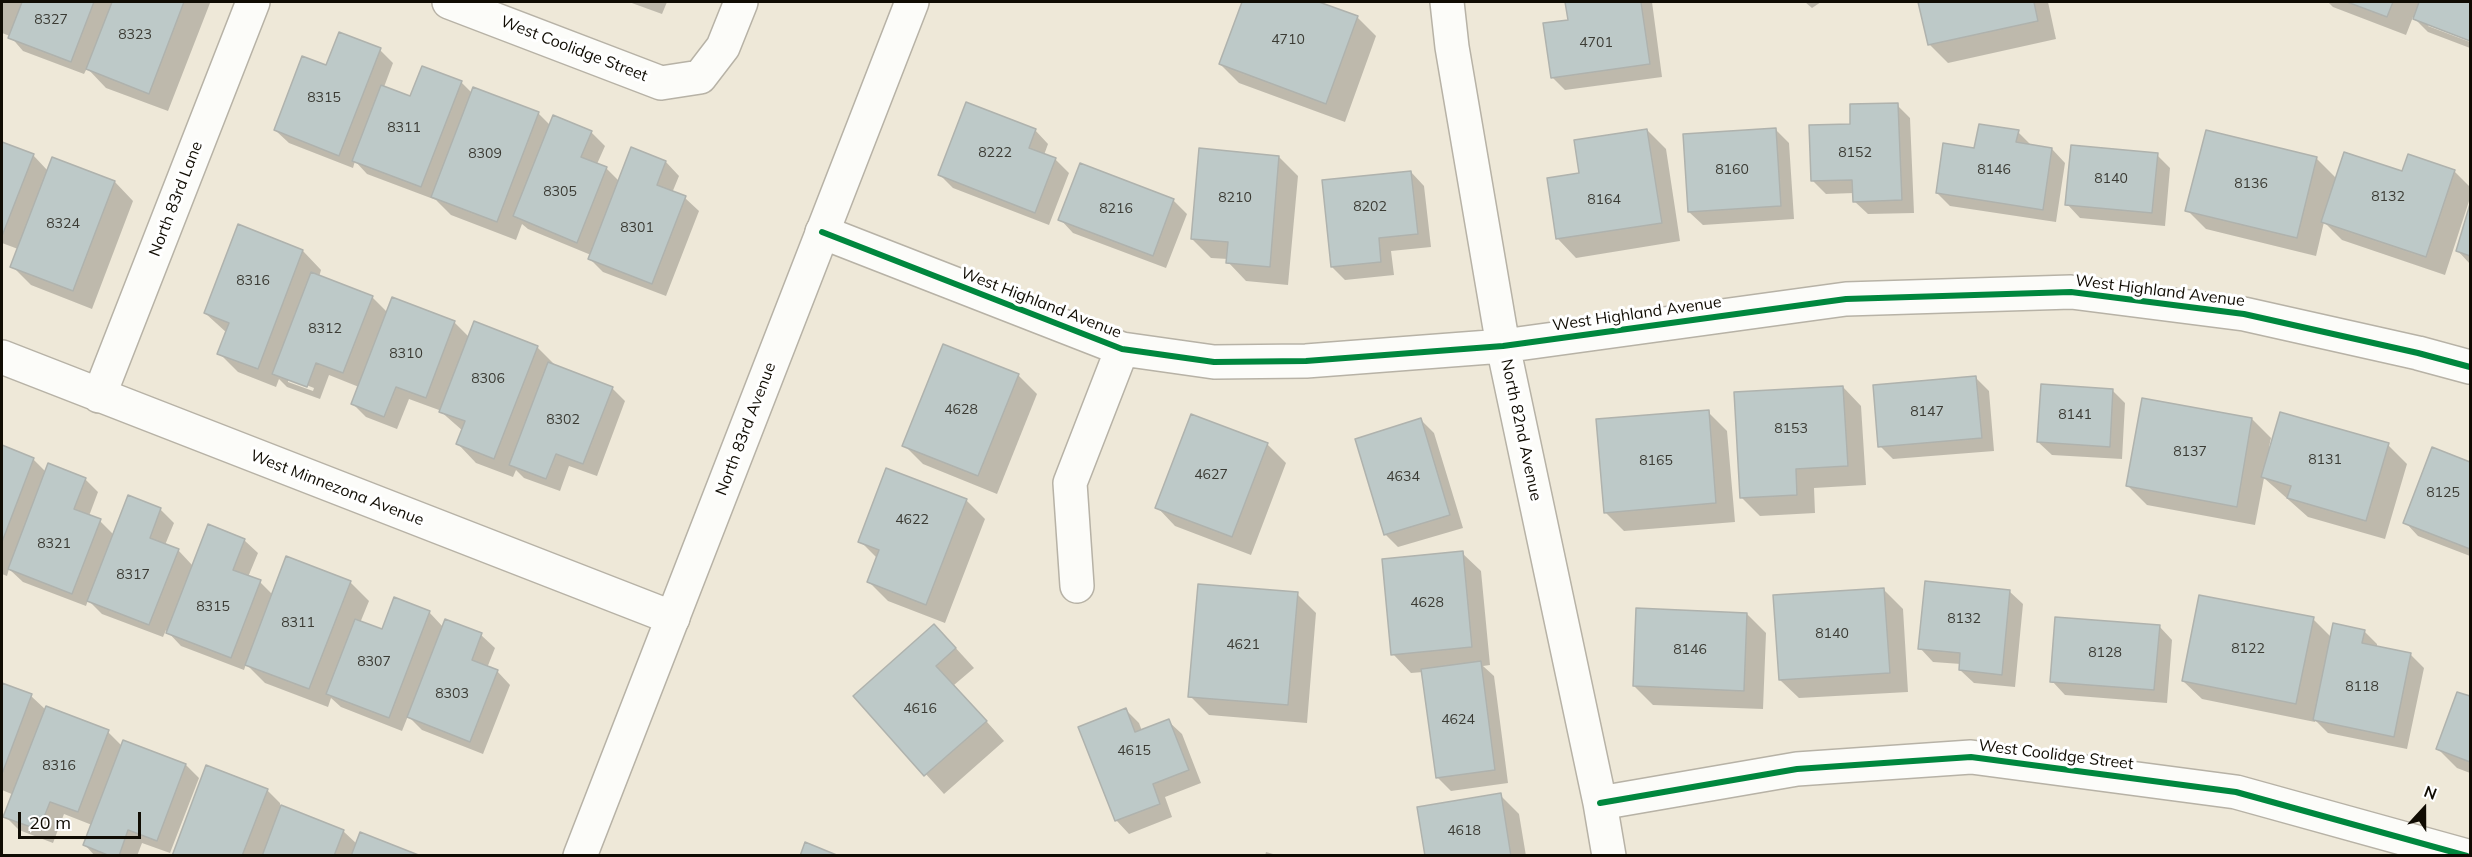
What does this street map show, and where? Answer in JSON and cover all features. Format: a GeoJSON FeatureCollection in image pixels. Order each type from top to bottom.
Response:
{"type":"FeatureCollection","features":[{"type":"Feature","properties":{"kind":"street","name":"North 83rd Lane"},"geometry":{"type":"LineString","coordinates":[[99,396],[253,2]]}},
{"type":"Feature","properties":{"kind":"street","name":"West Coolidge Street"},"geometry":{"type":"LineString","coordinates":[[449,2],[662,83],[700,77],[723,47],[741,2]]}},
{"type":"Feature","properties":{"kind":"street","name":"North 83rd Avenue"},"geometry":{"type":"LineString","coordinates":[[580,855],[912,2]]}},
{"type":"Feature","properties":{"kind":"street","name":"North 82nd Avenue"},"geometry":{"type":"LineString","coordinates":[[1447,2],[1452,47],[1503,346],[1600,803],[1608,855]]}},
{"type":"Feature","properties":{"kind":"street","name":"West Highland Avenue"},"geometry":{"type":"LineString","coordinates":[[822,232],[1122,349],[1214,362],[1306,361],[1503,346],[1846,300],[2071,292],[2244,314],[2470,367]]}},
{"type":"Feature","properties":{"kind":"street"},"geometry":{"type":"LineString","coordinates":[[1077,586],[1070,483],[1122,349]]}},
{"type":"Feature","properties":{"kind":"street","name":"West Minnezona Avenue"},"geometry":{"type":"LineString","coordinates":[[2,357],[673,618]]}},
{"type":"Feature","properties":{"kind":"street","name":"West Coolidge Street"},"geometry":{"type":"LineString","coordinates":[[1600,803],[1797,769],[1971,757],[2236,792],[2467,855]]}},
{"type":"Feature","properties":{"kind":"building"},"geometry":{"type":"Polygon","coordinates":[[[22,2],[94,2],[71,62],[8,38],[22,2]]]}},
{"type":"Feature","properties":{"kind":"building"},"geometry":{"type":"Polygon","coordinates":[[[112,2],[184,2],[149,94],[86,69],[112,2]]]}},
{"type":"Feature","properties":{"kind":"building"},"geometry":{"type":"Polygon","coordinates":[[[1242,2],[1319,2],[1358,16],[1326,104],[1219,64],[1242,2]]]}},
{"type":"Feature","properties":{"kind":"building"},"geometry":{"type":"Polygon","coordinates":[[[1565,2],[1641,2],[1650,64],[1551,78],[1543,23],[1568,20],[1565,2]]]}},
{"type":"Feature","properties":{"kind":"building"},"geometry":{"type":"Polygon","coordinates":[[[1918,2],[2034,2],[2038,21],[1928,45],[1918,2]]]}},
{"type":"Feature","properties":{"kind":"building"},"geometry":{"type":"Polygon","coordinates":[[[2347,2],[2393,2],[2387,17],[2347,2]]]}},
{"type":"Feature","properties":{"kind":"building"},"geometry":{"type":"Polygon","coordinates":[[[2419,2],[2470,2],[2470,41],[2413,19],[2419,2]]]}},
{"type":"Feature","properties":{"kind":"building"},"geometry":{"type":"Polygon","coordinates":[[[339,32],[381,48],[339,156],[274,130],[302,56],[326,65],[339,32]]]}},
{"type":"Feature","properties":{"kind":"building"},"geometry":{"type":"Polygon","coordinates":[[[422,66],[462,81],[421,187],[352,161],[381,85],[410,96],[422,66]]]}},
{"type":"Feature","properties":{"kind":"building"},"geometry":{"type":"Polygon","coordinates":[[[473,87],[539,112],[497,222],[431,197],[473,87]]]}},
{"type":"Feature","properties":{"kind":"building"},"geometry":{"type":"Polygon","coordinates":[[[966,102],[1036,129],[1029,148],[1056,158],[1035,213],[938,175],[966,102]]]}},
{"type":"Feature","properties":{"kind":"building"},"geometry":{"type":"Polygon","coordinates":[[[1898,103],[1902,200],[1853,202],[1852,180],[1811,181],[1809,125],[1850,124],[1850,104],[1898,103]]]}},
{"type":"Feature","properties":{"kind":"building"},"geometry":{"type":"Polygon","coordinates":[[[553,115],[592,131],[581,157],[607,167],[577,243],[513,216],[553,115]]]}},
{"type":"Feature","properties":{"kind":"building"},"geometry":{"type":"Polygon","coordinates":[[[1979,124],[2019,130],[2016,142],[2052,148],[2043,210],[1936,193],[1943,143],[1974,148],[1979,124]]]}},
{"type":"Feature","properties":{"kind":"building"},"geometry":{"type":"Polygon","coordinates":[[[1776,128],[1781,206],[1688,212],[1683,134],[1776,128]]]}},
{"type":"Feature","properties":{"kind":"building"},"geometry":{"type":"Polygon","coordinates":[[[1647,129],[1662,223],[1556,239],[1547,178],[1579,173],[1574,140],[1647,129]]]}},
{"type":"Feature","properties":{"kind":"building"},"geometry":{"type":"Polygon","coordinates":[[[2206,130],[2317,157],[2297,238],[2185,211],[2206,130]]]}},
{"type":"Feature","properties":{"kind":"building"},"geometry":{"type":"Polygon","coordinates":[[[2,142],[34,154],[2,236],[2,142]]]}},
{"type":"Feature","properties":{"kind":"building"},"geometry":{"type":"Polygon","coordinates":[[[2071,145],[2158,153],[2152,213],[2065,205],[2071,145]]]}},
{"type":"Feature","properties":{"kind":"building"},"geometry":{"type":"Polygon","coordinates":[[[631,147],[666,161],[657,185],[686,196],[652,284],[588,259],[631,147]]]}},
{"type":"Feature","properties":{"kind":"building"},"geometry":{"type":"Polygon","coordinates":[[[1199,148],[1279,156],[1270,267],[1226,263],[1228,242],[1191,239],[1199,148]]]}},
{"type":"Feature","properties":{"kind":"building"},"geometry":{"type":"Polygon","coordinates":[[[2344,152],[2402,171],[2408,154],[2455,170],[2426,257],[2321,222],[2344,152]]]}},
{"type":"Feature","properties":{"kind":"building"},"geometry":{"type":"Polygon","coordinates":[[[52,157],[115,181],[73,291],[10,267],[52,157]]]}},
{"type":"Feature","properties":{"kind":"building"},"geometry":{"type":"Polygon","coordinates":[[[1080,163],[1174,199],[1153,256],[1058,220],[1080,163]]]}},
{"type":"Feature","properties":{"kind":"building"},"geometry":{"type":"Polygon","coordinates":[[[1411,171],[1418,234],[1379,238],[1381,262],[1331,267],[1322,180],[1411,171]]]}},
{"type":"Feature","properties":{"kind":"building"},"geometry":{"type":"Polygon","coordinates":[[[2470,204],[2470,256],[2456,251],[2470,204]]]}},
{"type":"Feature","properties":{"kind":"building"},"geometry":{"type":"Polygon","coordinates":[[[238,224],[303,250],[258,369],[217,354],[229,323],[204,313],[238,224]]]}},
{"type":"Feature","properties":{"kind":"building"},"geometry":{"type":"Polygon","coordinates":[[[311,272],[373,296],[343,373],[316,363],[307,387],[272,374],[311,272]]]}},
{"type":"Feature","properties":{"kind":"building"},"geometry":{"type":"Polygon","coordinates":[[[392,297],[455,321],[426,398],[396,387],[384,417],[351,404],[392,297]]]}},
{"type":"Feature","properties":{"kind":"building"},"geometry":{"type":"Polygon","coordinates":[[[474,321],[538,346],[494,459],[456,444],[465,421],[439,412],[474,321]]]}},
{"type":"Feature","properties":{"kind":"building"},"geometry":{"type":"Polygon","coordinates":[[[943,344],[1019,374],[978,476],[902,446],[943,344]]]}},
{"type":"Feature","properties":{"kind":"building"},"geometry":{"type":"Polygon","coordinates":[[[548,362],[613,387],[583,464],[556,454],[546,479],[509,465],[548,362]]]}},
{"type":"Feature","properties":{"kind":"building"},"geometry":{"type":"Polygon","coordinates":[[[1976,376],[1982,438],[1878,447],[1873,385],[1976,376]]]}},
{"type":"Feature","properties":{"kind":"building"},"geometry":{"type":"Polygon","coordinates":[[[2041,384],[2113,389],[2110,447],[2037,442],[2041,384]]]}},
{"type":"Feature","properties":{"kind":"building"},"geometry":{"type":"Polygon","coordinates":[[[1843,386],[1848,466],[1796,469],[1797,495],[1740,498],[1734,392],[1843,386]]]}},
{"type":"Feature","properties":{"kind":"building"},"geometry":{"type":"Polygon","coordinates":[[[2142,398],[2252,418],[2237,507],[2126,486],[2142,398]]]}},
{"type":"Feature","properties":{"kind":"building"},"geometry":{"type":"Polygon","coordinates":[[[1709,410],[1716,503],[1604,513],[1596,419],[1709,410]]]}},
{"type":"Feature","properties":{"kind":"building"},"geometry":{"type":"Polygon","coordinates":[[[2280,412],[2389,443],[2366,521],[2287,498],[2291,486],[2261,477],[2280,412]]]}},
{"type":"Feature","properties":{"kind":"building"},"geometry":{"type":"Polygon","coordinates":[[[1191,414],[1268,443],[1232,537],[1155,508],[1191,414]]]}},
{"type":"Feature","properties":{"kind":"building"},"geometry":{"type":"Polygon","coordinates":[[[1421,418],[1450,515],[1384,535],[1355,439],[1421,418]]]}},
{"type":"Feature","properties":{"kind":"building"},"geometry":{"type":"Polygon","coordinates":[[[2,445],[34,458],[2,542],[2,445]]]}},
{"type":"Feature","properties":{"kind":"building"},"geometry":{"type":"Polygon","coordinates":[[[2432,447],[2470,462],[2470,549],[2403,523],[2432,447]]]}},
{"type":"Feature","properties":{"kind":"building"},"geometry":{"type":"Polygon","coordinates":[[[48,463],[86,478],[74,509],[101,519],[72,594],[8,569],[48,463]]]}},
{"type":"Feature","properties":{"kind":"building"},"geometry":{"type":"Polygon","coordinates":[[[886,468],[967,499],[926,605],[867,582],[879,550],[858,542],[886,468]]]}},
{"type":"Feature","properties":{"kind":"building"},"geometry":{"type":"Polygon","coordinates":[[[128,495],[161,508],[150,538],[179,549],[149,625],[87,601],[128,495]]]}},
{"type":"Feature","properties":{"kind":"building"},"geometry":{"type":"Polygon","coordinates":[[[208,524],[245,539],[233,570],[261,580],[231,658],[166,633],[208,524]]]}},
{"type":"Feature","properties":{"kind":"building"},"geometry":{"type":"Polygon","coordinates":[[[1463,551],[1472,647],[1391,655],[1382,559],[1463,551]]]}},
{"type":"Feature","properties":{"kind":"building"},"geometry":{"type":"Polygon","coordinates":[[[286,556],[351,581],[309,689],[245,665],[286,556]]]}},
{"type":"Feature","properties":{"kind":"building"},"geometry":{"type":"Polygon","coordinates":[[[1925,581],[2010,590],[2002,675],[1959,670],[1960,653],[1918,649],[1925,581]]]}},
{"type":"Feature","properties":{"kind":"building"},"geometry":{"type":"Polygon","coordinates":[[[1198,584],[1298,592],[1288,705],[1188,697],[1198,584]]]}},
{"type":"Feature","properties":{"kind":"building"},"geometry":{"type":"Polygon","coordinates":[[[1884,588],[1890,673],[1779,680],[1773,595],[1884,588]]]}},
{"type":"Feature","properties":{"kind":"building"},"geometry":{"type":"Polygon","coordinates":[[[2199,595],[2314,617],[2296,704],[2182,681],[2199,595]]]}},
{"type":"Feature","properties":{"kind":"building"},"geometry":{"type":"Polygon","coordinates":[[[394,597],[430,611],[389,718],[326,694],[355,619],[382,629],[394,597]]]}},
{"type":"Feature","properties":{"kind":"building"},"geometry":{"type":"Polygon","coordinates":[[[1636,608],[1747,613],[1744,691],[1633,686],[1636,608]]]}},
{"type":"Feature","properties":{"kind":"building"},"geometry":{"type":"Polygon","coordinates":[[[2055,617],[2160,625],[2154,690],[2050,682],[2055,617]]]}},
{"type":"Feature","properties":{"kind":"building"},"geometry":{"type":"Polygon","coordinates":[[[445,619],[482,633],[472,660],[498,670],[470,742],[407,717],[445,619]]]}},
{"type":"Feature","properties":{"kind":"building"},"geometry":{"type":"Polygon","coordinates":[[[2333,623],[2365,630],[2362,643],[2411,653],[2394,737],[2313,720],[2333,623]]]}},
{"type":"Feature","properties":{"kind":"building"},"geometry":{"type":"Polygon","coordinates":[[[934,624],[956,648],[936,666],[987,721],[924,776],[853,696],[934,624]]]}},
{"type":"Feature","properties":{"kind":"building"},"geometry":{"type":"Polygon","coordinates":[[[1481,661],[1495,770],[1436,778],[1421,669],[1481,661]]]}},
{"type":"Feature","properties":{"kind":"building"},"geometry":{"type":"Polygon","coordinates":[[[2,683],[32,694],[2,774],[2,683]]]}},
{"type":"Feature","properties":{"kind":"building"},"geometry":{"type":"Polygon","coordinates":[[[2457,692],[2470,696],[2470,762],[2436,749],[2457,692]]]}},
{"type":"Feature","properties":{"kind":"building"},"geometry":{"type":"Polygon","coordinates":[[[46,706],[109,730],[78,812],[50,802],[39,830],[3,817],[46,706]]]}},
{"type":"Feature","properties":{"kind":"building"},"geometry":{"type":"Polygon","coordinates":[[[1126,708],[1135,732],[1169,719],[1189,770],[1153,784],[1160,804],[1115,821],[1078,727],[1126,708]]]}},
{"type":"Feature","properties":{"kind":"building"},"geometry":{"type":"Polygon","coordinates":[[[123,740],[186,764],[157,841],[128,830],[119,856],[110,856],[83,845],[123,740]]]}},
{"type":"Feature","properties":{"kind":"building"},"geometry":{"type":"Polygon","coordinates":[[[206,765],[268,789],[242,856],[172,856],[206,765]]]}},
{"type":"Feature","properties":{"kind":"building"},"geometry":{"type":"Polygon","coordinates":[[[1501,793],[1511,856],[1425,856],[1417,807],[1501,793]]]}},
{"type":"Feature","properties":{"kind":"building"},"geometry":{"type":"Polygon","coordinates":[[[281,805],[344,830],[334,856],[262,856],[281,805]]]}},
{"type":"Feature","properties":{"kind":"building"},"geometry":{"type":"Polygon","coordinates":[[[360,832],[421,856],[351,856],[360,832]]]}},
{"type":"Feature","properties":{"kind":"building"},"geometry":{"type":"Polygon","coordinates":[[[805,842],[839,856],[800,856],[805,842]]]}},
{"type":"Feature","properties":{"kind":"cycle path"},"geometry":{"type":"LineString","coordinates":[[822,232],[1122,349],[1214,362],[1306,361],[1503,346],[1846,299],[2071,292],[2244,314],[2470,367]]}},
{"type":"Feature","properties":{"kind":"cycle path"},"geometry":{"type":"LineString","coordinates":[[1600,803],[1797,769],[1971,757],[2236,792],[2467,856]]}}]}
